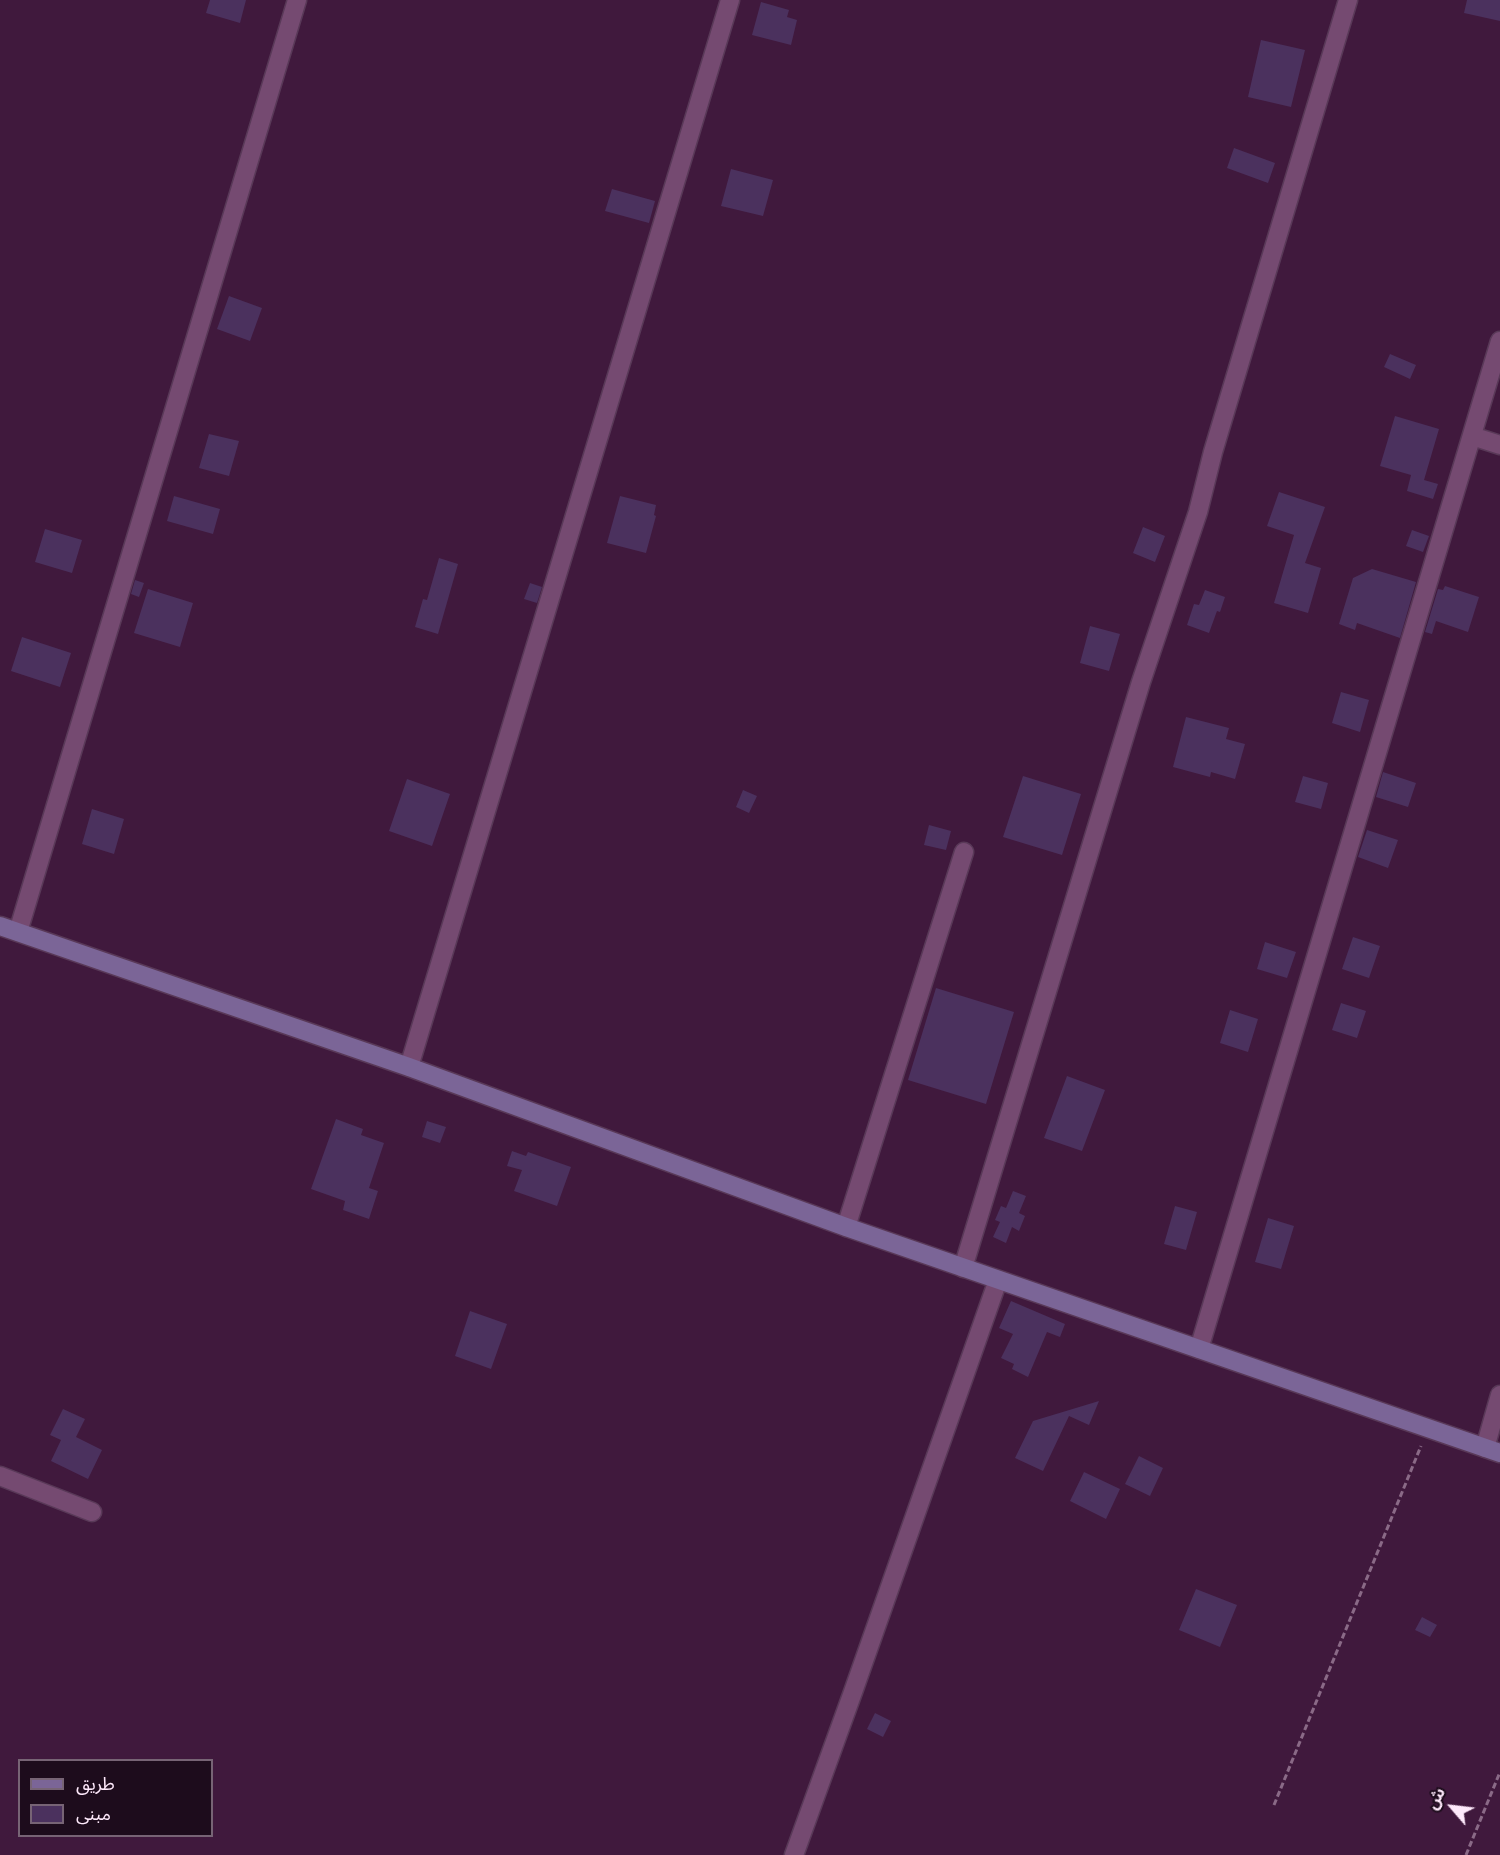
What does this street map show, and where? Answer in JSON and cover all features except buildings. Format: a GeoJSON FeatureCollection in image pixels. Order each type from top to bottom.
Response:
{"type":"FeatureCollection","features":[{"type":"Feature","properties":{"kind":"street"},"geometry":{"type":"LineString","coordinates":[[18,932],[297,0]]}},
{"type":"Feature","properties":{"kind":"street"},"geometry":{"type":"LineString","coordinates":[[409,1067],[730,0]]}},
{"type":"Feature","properties":{"kind":"street"},"geometry":{"type":"LineString","coordinates":[[963,1268],[1141,682],[1198,512],[1213,452],[1348,0]]}},
{"type":"Feature","properties":{"kind":"street"},"geometry":{"type":"LineString","coordinates":[[1199,1349],[1500,341]]}},
{"type":"Feature","properties":{"kind":"street"},"geometry":{"type":"LineString","coordinates":[[1472,436],[1500,445]]}},
{"type":"Feature","properties":{"kind":"street"},"geometry":{"type":"LineString","coordinates":[[846,1227],[964,852]]}},
{"type":"Feature","properties":{"kind":"street"},"geometry":{"type":"LineString","coordinates":[[0,926],[409,1067],[846,1227],[1492,1450],[1500,1395]]}},
{"type":"Feature","properties":{"kind":"street"},"geometry":{"type":"LineString","coordinates":[[794,1855],[998,1280]]}},
{"type":"Feature","properties":{"kind":"street"},"geometry":{"type":"LineString","coordinates":[[0,1476],[92,1512]]}},
{"type":"Feature","properties":{"kind":"path"},"geometry":{"type":"LineString","coordinates":[[1274,1805],[1428,1428]]}},
{"type":"Feature","properties":{"kind":"path"},"geometry":{"type":"LineString","coordinates":[[1466,1855],[1500,1772]]}}]}
